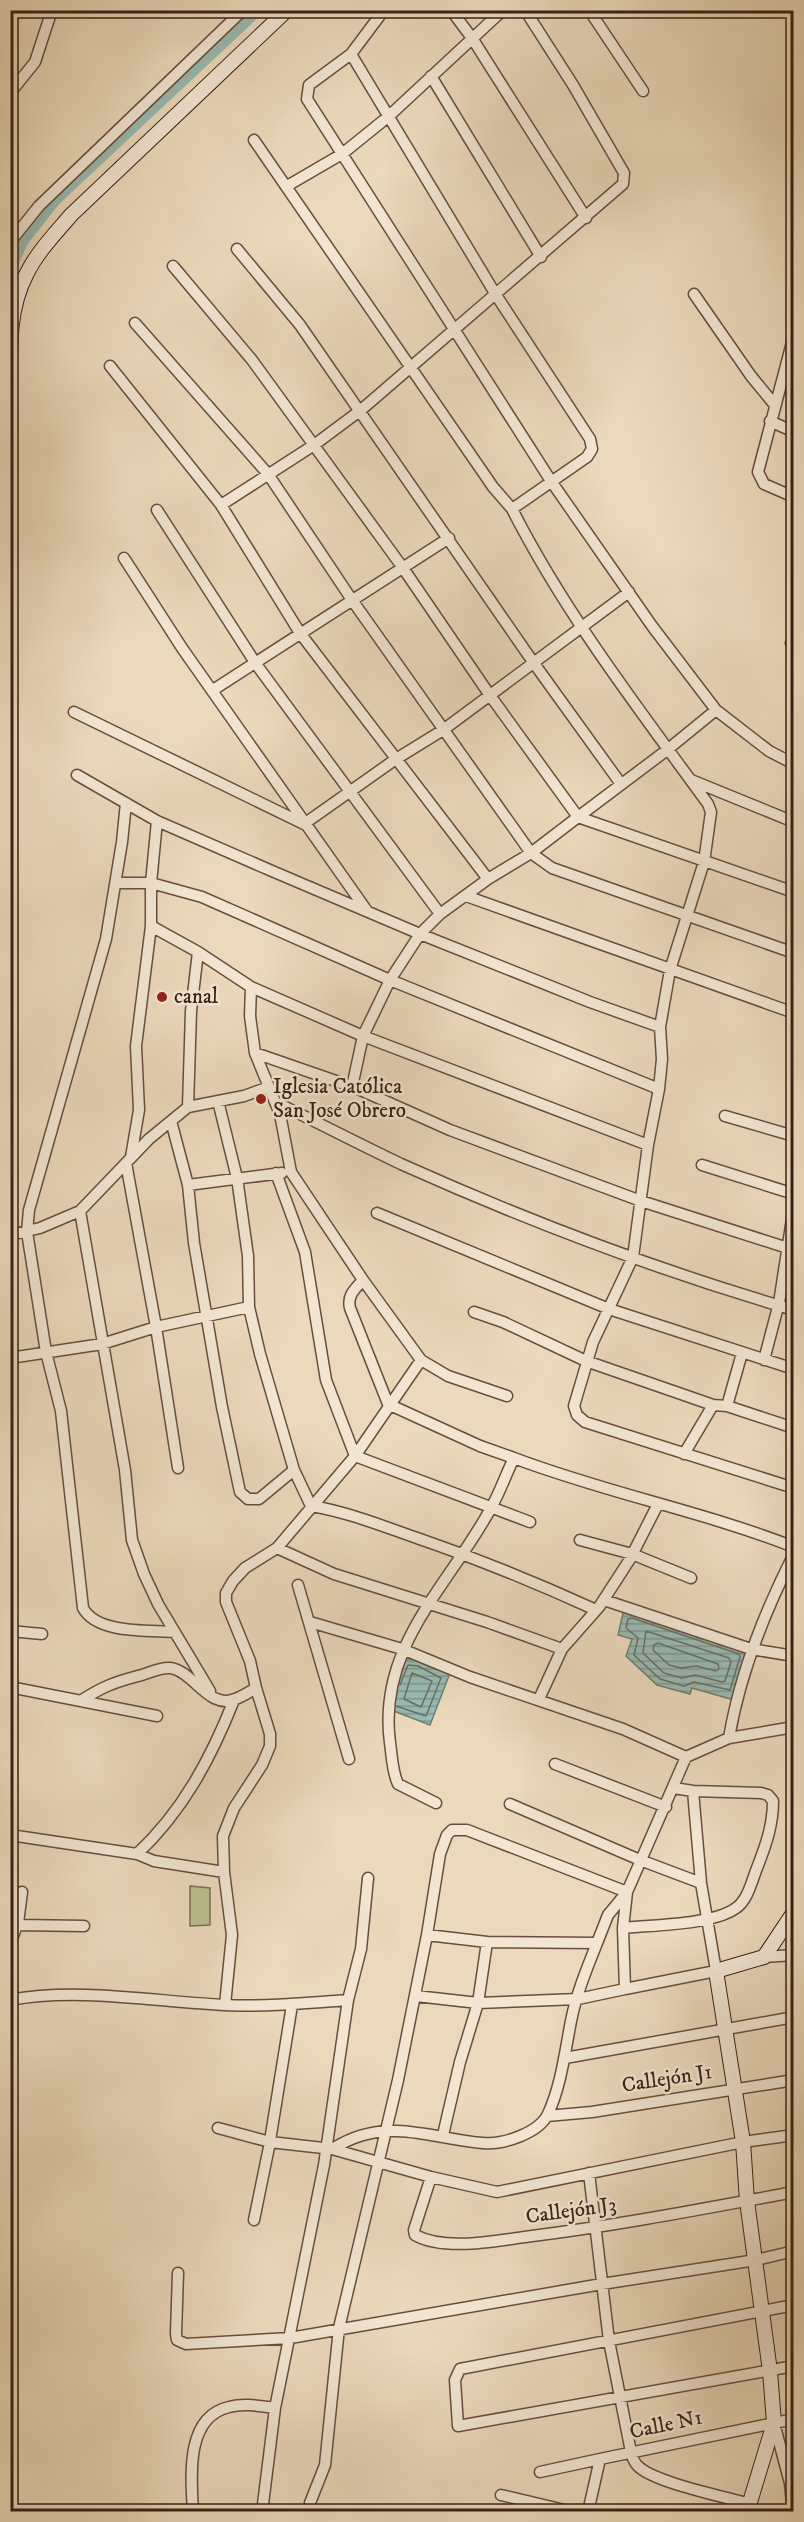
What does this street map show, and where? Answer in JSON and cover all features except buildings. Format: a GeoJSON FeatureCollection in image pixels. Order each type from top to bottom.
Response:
{"type":"FeatureCollection","features":[{"type":"Feature","properties":{"kind":"street"},"geometry":{"type":"LineString","coordinates":[[10,93],[35,62],[52,10]]}},
{"type":"Feature","properties":{"kind":"street"},"geometry":{"type":"LineString","coordinates":[[10,242],[39,206],[243,10]]}},
{"type":"Feature","properties":{"kind":"street"},"geometry":{"type":"LineString","coordinates":[[10,408],[11,331],[16,300],[26,275],[44,247],[71,215],[287,10]]}},
{"type":"Feature","properties":{"kind":"street"},"geometry":{"type":"LineString","coordinates":[[384,10],[351,54],[309,85],[306,92],[307,99],[551,481],[629,592],[716,710],[769,751],[794,764]]}},
{"type":"Feature","properties":{"kind":"street"},"geometry":{"type":"LineString","coordinates":[[451,10],[472,38],[586,218]]}},
{"type":"Feature","properties":{"kind":"street"},"geometry":{"type":"LineString","coordinates":[[287,186],[342,154],[389,116],[503,10]]}},
{"type":"Feature","properties":{"kind":"street"},"geometry":{"type":"LineString","coordinates":[[221,505],[314,445],[361,410],[620,189],[624,173],[573,85],[525,10]]}},
{"type":"Feature","properties":{"kind":"street"},"geometry":{"type":"LineString","coordinates":[[589,10],[643,91]]}},
{"type":"Feature","properties":{"kind":"street"},"geometry":{"type":"LineString","coordinates":[[351,54],[496,295],[590,440],[592,449],[587,457],[512,509]]}},
{"type":"Feature","properties":{"kind":"street"},"geometry":{"type":"LineString","coordinates":[[431,76],[541,257]]}},
{"type":"Feature","properties":{"kind":"street"},"geometry":{"type":"LineString","coordinates":[[254,140],[412,366],[493,487],[512,509],[531,547],[580,626],[708,804],[711,812],[704,862],[670,970],[660,1027],[662,1059],[659,1089],[648,1145],[633,1257],[586,1361],[574,1406],[577,1415],[585,1422],[794,1488]]}},
{"type":"Feature","properties":{"kind":"street"},"geometry":{"type":"LineString","coordinates":[[237,249],[300,325],[361,410],[533,662],[621,784]]}},
{"type":"Feature","properties":{"kind":"street"},"geometry":{"type":"LineString","coordinates":[[173,266],[252,360],[403,568],[489,694],[578,817],[794,892]]}},
{"type":"Feature","properties":{"kind":"street"},"geometry":{"type":"LineString","coordinates":[[694,294],[751,376],[774,404]]}},
{"type":"Feature","properties":{"kind":"street"},"geometry":{"type":"LineString","coordinates":[[135,324],[268,474],[352,600],[531,853],[552,868],[794,953]]}},
{"type":"Feature","properties":{"kind":"street"},"geometry":{"type":"LineString","coordinates":[[794,335],[790,370],[774,404],[758,472],[765,484],[794,497]]}},
{"type":"Feature","properties":{"kind":"street"},"geometry":{"type":"LineString","coordinates":[[110,366],[221,505],[300,633],[488,879]]}},
{"type":"Feature","properties":{"kind":"street"},"geometry":{"type":"LineString","coordinates":[[770,421],[794,432]]}},
{"type":"Feature","properties":{"kind":"street"},"geometry":{"type":"LineString","coordinates":[[157,510],[256,664],[440,914]]}},
{"type":"Feature","properties":{"kind":"street"},"geometry":{"type":"LineString","coordinates":[[10,526],[10,601]]}},
{"type":"Feature","properties":{"kind":"street"},"geometry":{"type":"LineString","coordinates":[[213,690],[449,538]]}},
{"type":"Feature","properties":{"kind":"street"},"geometry":{"type":"LineString","coordinates":[[124,558],[182,648],[368,912]]}},
{"type":"Feature","properties":{"kind":"street"},"geometry":{"type":"LineString","coordinates":[[304,824],[396,759],[443,730],[580,626],[629,592]]}},
{"type":"Feature","properties":{"kind":"street"},"geometry":{"type":"LineString","coordinates":[[352,1087],[363,1036],[390,980],[420,934],[440,914],[488,879],[531,853],[716,710]]}},
{"type":"Feature","properties":{"kind":"street"},"geometry":{"type":"LineString","coordinates":[[74,712],[304,824]]}},
{"type":"Feature","properties":{"kind":"street"},"geometry":{"type":"LineString","coordinates":[[77,775],[157,821],[420,934],[590,1002],[660,1027]]}},
{"type":"Feature","properties":{"kind":"street"},"geometry":{"type":"LineString","coordinates":[[691,780],[794,822]]}},
{"type":"Feature","properties":{"kind":"street"},"geometry":{"type":"LineString","coordinates":[[126,803],[106,939],[29,1210],[27,1232],[46,1352],[62,1420],[83,1608],[88,1618],[100,1625],[174,1632]]}},
{"type":"Feature","properties":{"kind":"street"},"geometry":{"type":"LineString","coordinates":[[157,821],[151,883],[151,926],[136,1046],[139,1110],[128,1160],[178,1468]]}},
{"type":"Feature","properties":{"kind":"street"},"geometry":{"type":"LineString","coordinates":[[116,883],[151,883],[213,901],[242,916],[390,980],[659,1089]]}},
{"type":"Feature","properties":{"kind":"street"},"geometry":{"type":"LineString","coordinates":[[466,896],[794,1013]]}},
{"type":"Feature","properties":{"kind":"street"},"geometry":{"type":"LineString","coordinates":[[151,926],[198,952],[251,987],[363,1036],[648,1145]]}},
{"type":"Feature","properties":{"kind":"street"},"geometry":{"type":"LineString","coordinates":[[188,1107],[190,1011],[198,952]]}},
{"type":"Feature","properties":{"kind":"street"},"geometry":{"type":"LineString","coordinates":[[251,987],[250,1016],[255,1053],[280,1114],[291,1172],[363,1280],[421,1360],[448,1376],[507,1396]]}},
{"type":"Feature","properties":{"kind":"street"},"geometry":{"type":"LineString","coordinates":[[255,1053],[352,1087],[450,1130],[641,1201],[790,1249]]}},
{"type":"Feature","properties":{"kind":"street"},"geometry":{"type":"LineString","coordinates":[[10,1235],[27,1232],[80,1212],[128,1160],[188,1107],[244,1096],[269,1087]]}},
{"type":"Feature","properties":{"kind":"street"},"geometry":{"type":"LineString","coordinates":[[218,1101],[237,1178],[248,1256],[249,1307],[260,1354],[294,1470],[311,1506]]}},
{"type":"Feature","properties":{"kind":"street"},"geometry":{"type":"LineString","coordinates":[[275,1102],[401,1164],[528,1216],[672,1272],[794,1310]]}},
{"type":"Feature","properties":{"kind":"street"},"geometry":{"type":"LineString","coordinates":[[725,1116],[794,1136]]}},
{"type":"Feature","properties":{"kind":"street"},"geometry":{"type":"LineString","coordinates":[[171,1121],[188,1185],[194,1243],[222,1407],[240,1492],[248,1499],[259,1499],[294,1470]]}},
{"type":"Feature","properties":{"kind":"street"},"geometry":{"type":"LineString","coordinates":[[702,1165],[794,1194]]}},
{"type":"Feature","properties":{"kind":"street"},"geometry":{"type":"LineString","coordinates":[[188,1185],[291,1172]]}},
{"type":"Feature","properties":{"kind":"street"},"geometry":{"type":"LineString","coordinates":[[276,1173],[305,1252],[326,1380],[355,1456],[530,1522]]}},
{"type":"Feature","properties":{"kind":"street"},"geometry":{"type":"LineString","coordinates":[[764,1360],[790,1249],[794,1206]]}},
{"type":"Feature","properties":{"kind":"street"},"geometry":{"type":"LineString","coordinates":[[80,1212],[125,1470],[132,1540],[144,1574],[174,1632],[214,1699]]}},
{"type":"Feature","properties":{"kind":"street"},"geometry":{"type":"LineString","coordinates":[[377,1213],[609,1309],[794,1369]]}},
{"type":"Feature","properties":{"kind":"street"},"geometry":{"type":"LineString","coordinates":[[363,1280],[348,1300],[388,1404],[480,1446],[566,1478],[751,1531],[794,1547]]}},
{"type":"Feature","properties":{"kind":"street"},"geometry":{"type":"LineString","coordinates":[[10,1358],[102,1344],[207,1314],[249,1307]]}},
{"type":"Feature","properties":{"kind":"street"},"geometry":{"type":"LineString","coordinates":[[474,1312],[503,1322],[586,1361],[713,1405],[727,1406],[794,1428]]}},
{"type":"Feature","properties":{"kind":"street"},"geometry":{"type":"LineString","coordinates":[[727,1406],[742,1353]]}},
{"type":"Feature","properties":{"kind":"street"},"geometry":{"type":"LineString","coordinates":[[225,2005],[232,1935],[224,1872],[223,1836],[234,1808],[262,1765],[270,1746],[270,1734],[255,1688],[250,1662],[226,1602],[226,1593],[245,1568],[277,1548],[355,1456],[388,1404],[421,1360]]}},
{"type":"Feature","properties":{"kind":"street"},"geometry":{"type":"LineString","coordinates":[[684,1454],[713,1405]]}},
{"type":"Feature","properties":{"kind":"street"},"geometry":{"type":"LineString","coordinates":[[436,1803],[402,1787],[395,1778],[388,1704],[402,1649],[429,1603],[492,1508],[514,1458]]}},
{"type":"Feature","properties":{"kind":"street"},"geometry":{"type":"LineString","coordinates":[[539,1700],[562,1649],[603,1600],[632,1554],[658,1504]]}},
{"type":"Feature","properties":{"kind":"street"},"geometry":{"type":"LineString","coordinates":[[311,1506],[339,1511],[462,1554],[531,1580],[596,1610]]}},
{"type":"Feature","properties":{"kind":"street"},"geometry":{"type":"LineString","coordinates":[[580,1540],[632,1554],[691,1578]]}},
{"type":"Feature","properties":{"kind":"street"},"geometry":{"type":"LineString","coordinates":[[277,1548],[334,1574],[429,1603],[562,1649]]}},
{"type":"Feature","properties":{"kind":"street"},"geometry":{"type":"LineString","coordinates":[[729,1738],[751,1649],[770,1601],[794,1554]]}},
{"type":"Feature","properties":{"kind":"street"},"geometry":{"type":"LineString","coordinates":[[298,1585],[349,1759]]}},
{"type":"Feature","properties":{"kind":"street"},"geometry":{"type":"LineString","coordinates":[[603,1600],[751,1649],[794,1656]]}},
{"type":"Feature","properties":{"kind":"street"},"geometry":{"type":"LineString","coordinates":[[310,1622],[402,1649],[470,1677],[623,1729],[686,1757]]}},
{"type":"Feature","properties":{"kind":"street"},"geometry":{"type":"LineString","coordinates":[[10,1631],[42,1634]]}},
{"type":"Feature","properties":{"kind":"street"},"geometry":{"type":"LineString","coordinates":[[82,1700],[106,1685],[122,1679],[170,1668],[184,1675],[214,1699],[234,1700],[255,1688]]}},
{"type":"Feature","properties":{"kind":"street"},"geometry":{"type":"LineString","coordinates":[[10,1687],[157,1716]]}},
{"type":"Feature","properties":{"kind":"street"},"geometry":{"type":"LineString","coordinates":[[137,1854],[181,1806],[224,1726],[234,1700]]}},
{"type":"Feature","properties":{"kind":"street"},"geometry":{"type":"LineString","coordinates":[[625,1989],[623,1928],[627,1892],[666,1808],[686,1757],[729,1738],[794,1727]]}},
{"type":"Feature","properties":{"kind":"street"},"geometry":{"type":"LineString","coordinates":[[555,1764],[666,1808]]}},
{"type":"Feature","properties":{"kind":"street"},"geometry":{"type":"LineString","coordinates":[[623,1928],[709,1919],[736,1909],[743,1901],[767,1845],[773,1817],[773,1801],[768,1796],[761,1793],[693,1791],[674,1788]]}},
{"type":"Feature","properties":{"kind":"street"},"geometry":{"type":"LineString","coordinates":[[693,1791],[701,1883],[709,1919],[743,2142],[747,2201],[770,2371],[774,2423],[792,2483],[794,2511]]}},
{"type":"Feature","properties":{"kind":"street"},"geometry":{"type":"LineString","coordinates":[[510,1804],[640,1860],[701,1883]]}},
{"type":"Feature","properties":{"kind":"street"},"geometry":{"type":"LineString","coordinates":[[310,2503],[325,2465],[339,2328],[398,2080],[416,1996],[440,1854],[447,1835],[459,1828],[627,1892]]}},
{"type":"Feature","properties":{"kind":"street"},"geometry":{"type":"LineString","coordinates":[[10,1835],[137,1854],[154,1861],[224,1872]]}},
{"type":"Feature","properties":{"kind":"street"},"geometry":{"type":"LineString","coordinates":[[262,2511],[275,2408],[328,2148],[348,2000],[360,1949],[368,1878]]}},
{"type":"Feature","properties":{"kind":"street"},"geometry":{"type":"LineString","coordinates":[[10,1944],[18,1925],[22,1892]]}},
{"type":"Feature","properties":{"kind":"street"},"geometry":{"type":"LineString","coordinates":[[328,2148],[350,2138],[384,2132],[443,2135],[485,2144],[506,2141],[533,2129],[547,2116],[565,2058],[572,2018],[608,1915],[627,1892]]}},
{"type":"Feature","properties":{"kind":"street"},"geometry":{"type":"LineString","coordinates":[[764,1957],[794,1912]]}},
{"type":"Feature","properties":{"kind":"street"},"geometry":{"type":"LineString","coordinates":[[18,1925],[84,1926]]}},
{"type":"Feature","properties":{"kind":"street"},"geometry":{"type":"LineString","coordinates":[[427,1935],[487,1942],[597,1943]]}},
{"type":"Feature","properties":{"kind":"street"},"geometry":{"type":"LineString","coordinates":[[443,2135],[460,2062],[478,2003],[487,1942]]}},
{"type":"Feature","properties":{"kind":"street"},"geometry":{"type":"LineString","coordinates":[[416,1996],[478,2003],[578,1999],[716,1971],[764,1957],[794,1955]]}},
{"type":"Feature","properties":{"kind":"street"},"geometry":{"type":"LineString","coordinates":[[10,2000],[56,1995],[158,1999],[225,2005],[292,2005],[348,2000]]}},
{"type":"Feature","properties":{"kind":"street"},"geometry":{"type":"LineString","coordinates":[[254,2220],[270,2142],[292,2005]]}},
{"type":"Feature","properties":{"kind":"street"},"geometry":{"type":"LineString","coordinates":[[565,2058],[794,2017]]}},
{"type":"Feature","properties":{"kind":"street","name":"Callejón J1"},"geometry":{"type":"LineString","coordinates":[[547,2116],[592,2112],[794,2080]]}},
{"type":"Feature","properties":{"kind":"street"},"geometry":{"type":"LineString","coordinates":[[218,2128],[270,2142],[328,2148],[431,2177],[497,2192],[743,2142],[794,2135]]}},
{"type":"Feature","properties":{"kind":"street"},"geometry":{"type":"LineString","coordinates":[[589,2173],[609,2341],[631,2452],[636,2465],[648,2474],[748,2508],[774,2423]]}},
{"type":"Feature","properties":{"kind":"street","name":"Callejón J3"},"geometry":{"type":"LineString","coordinates":[[431,2177],[414,2230],[415,2235],[421,2239],[442,2242],[472,2243],[596,2228],[794,2192]]}},
{"type":"Feature","properties":{"kind":"street"},"geometry":{"type":"LineString","coordinates":[[178,2273],[176,2334],[177,2340],[181,2343],[290,2338],[756,2260],[794,2251]]}},
{"type":"Feature","properties":{"kind":"street"},"geometry":{"type":"LineString","coordinates":[[794,2306],[460,2368],[455,2380],[458,2426],[794,2366]]}},
{"type":"Feature","properties":{"kind":"street"},"geometry":{"type":"LineString","coordinates":[[193,2511],[193,2448],[209,2417],[218,2410],[244,2405],[275,2408]]}},
{"type":"Feature","properties":{"kind":"street","name":"Calle N1"},"geometry":{"type":"LineString","coordinates":[[540,2472],[794,2419]]}},
{"type":"Feature","properties":{"kind":"street"},"geometry":{"type":"LineString","coordinates":[[588,2511],[600,2459]]}},
{"type":"Feature","properties":{"kind":"street"},"geometry":{"type":"LineString","coordinates":[[501,2494],[573,2511]]}},
{"type":"Feature","properties":{"kind":"green space"},"geometry":{"type":"Polygon","coordinates":[[[190,1886],[210,1888],[210,1925],[190,1926],[190,1886]]]}},
{"type":"Feature","properties":{"kind":"water"},"geometry":{"type":"Polygon","coordinates":[[[624,1609],[748,1651],[734,1700],[692,1688],[690,1694],[657,1685],[626,1656],[632,1639],[618,1635],[624,1609]]]}},
{"type":"Feature","properties":{"kind":"water"},"geometry":{"type":"Polygon","coordinates":[[[402,1658],[419,1660],[450,1673],[430,1725],[386,1708],[402,1658]]]}},
{"type":"Feature","properties":{"kind":"waterway"},"geometry":{"type":"LineString","coordinates":[[10,271],[23,242],[56,200],[259,10]]}},
{"type":"Feature","properties":{"kind":"place","name":"canal"},"geometry":{"type":"Point","coordinates":[162,997]}},
{"type":"Feature","properties":{"kind":"place","name":"Iglesia Católica San José Obrero"},"geometry":{"type":"Point","coordinates":[261,1099]}}]}
